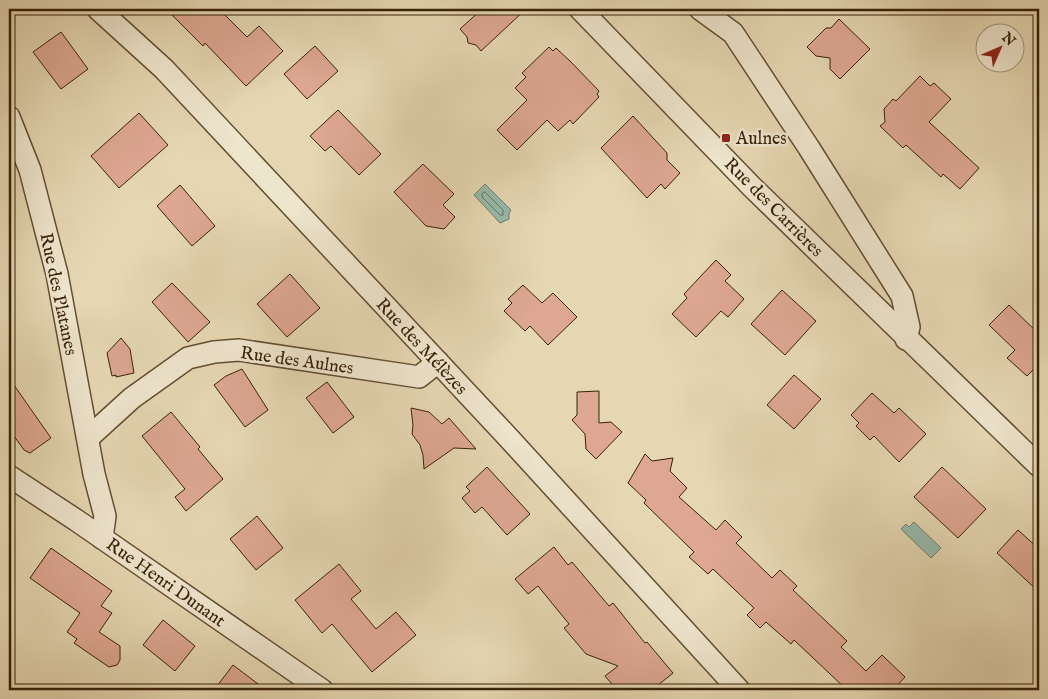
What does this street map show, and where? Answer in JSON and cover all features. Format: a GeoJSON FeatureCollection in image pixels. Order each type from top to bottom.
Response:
{"type":"FeatureCollection","features":[{"type":"Feature","properties":{"kind":"street","name":"Rue des Mélèzes"},"geometry":{"type":"LineString","coordinates":[[98,9],[164,69],[438,362],[739,690]]}},
{"type":"Feature","properties":{"kind":"street","name":"Rue des Carrières"},"geometry":{"type":"LineString","coordinates":[[580,9],[752,187],[906,339],[1039,466]]}},
{"type":"Feature","properties":{"kind":"street"},"geometry":{"type":"LineString","coordinates":[[700,9],[733,34],[809,148],[902,296],[909,328],[906,339]]}},
{"type":"Feature","properties":{"kind":"street","name":"Rue des Platanes"},"geometry":{"type":"LineString","coordinates":[[9,117],[30,170],[58,274],[94,474],[105,516],[102,538]]}},
{"type":"Feature","properties":{"kind":"street","name":"Rue des Aulnes"},"geometry":{"type":"LineString","coordinates":[[88,438],[132,398],[188,358],[214,352],[239,350],[419,377],[438,362]]}},
{"type":"Feature","properties":{"kind":"street","name":"Rue des Platanes"},"geometry":{"type":"LineString","coordinates":[[76,520],[87,502],[94,474]]}},
{"type":"Feature","properties":{"kind":"street","name":"Rue Henri Dunant"},"geometry":{"type":"LineString","coordinates":[[9,476],[102,538],[312,687]]}},
{"type":"Feature","properties":{"kind":"water"},"geometry":{"type":"Polygon","coordinates":[[[485,184],[511,210],[509,219],[500,223],[474,195],[485,184]]]}},
{"type":"Feature","properties":{"kind":"water"},"geometry":{"type":"Polygon","coordinates":[[[914,522],[941,548],[931,558],[901,529],[906,524],[909,527],[914,522]]]}},
{"type":"Feature","properties":{"kind":"building"},"geometry":{"type":"Polygon","coordinates":[[[166,9],[219,9],[247,37],[259,26],[283,51],[246,86],[205,43],[203,46],[166,9]]]}},
{"type":"Feature","properties":{"kind":"building"},"geometry":{"type":"Polygon","coordinates":[[[482,9],[526,9],[481,51],[476,45],[468,43],[467,37],[460,29],[482,9]]]}},
{"type":"Feature","properties":{"kind":"building"},"geometry":{"type":"Polygon","coordinates":[[[839,19],[870,49],[840,79],[830,69],[830,58],[816,56],[807,47],[826,28],[831,28],[839,19]]]}},
{"type":"Feature","properties":{"kind":"building"},"geometry":{"type":"Polygon","coordinates":[[[61,32],[88,69],[61,89],[33,52],[61,32]]]}},
{"type":"Feature","properties":{"kind":"building"},"geometry":{"type":"Polygon","coordinates":[[[315,46],[338,71],[307,99],[284,74],[315,46]]]}},
{"type":"Feature","properties":{"kind":"building"},"geometry":{"type":"Polygon","coordinates":[[[549,47],[553,51],[556,48],[571,62],[599,91],[597,94],[599,97],[573,124],[570,120],[558,131],[547,120],[517,150],[497,130],[527,100],[515,88],[526,77],[522,73],[549,47]]]}},
{"type":"Feature","properties":{"kind":"building"},"geometry":{"type":"Polygon","coordinates":[[[920,76],[930,86],[934,83],[951,99],[929,122],[979,168],[960,189],[943,174],[941,177],[906,145],[903,148],[880,126],[885,122],[884,109],[893,99],[896,101],[920,76]]]}},
{"type":"Feature","properties":{"kind":"building"},"geometry":{"type":"Polygon","coordinates":[[[338,110],[381,154],[359,175],[331,146],[325,151],[310,136],[338,110]]]}},
{"type":"Feature","properties":{"kind":"building"},"geometry":{"type":"Polygon","coordinates":[[[139,113],[168,145],[119,188],[91,156],[139,113]]]}},
{"type":"Feature","properties":{"kind":"building"},"geometry":{"type":"Polygon","coordinates":[[[633,116],[667,153],[667,160],[680,173],[665,189],[661,184],[647,198],[601,148],[633,116]]]}},
{"type":"Feature","properties":{"kind":"building"},"geometry":{"type":"Polygon","coordinates":[[[423,164],[454,194],[443,205],[455,217],[444,229],[426,226],[394,192],[423,164]]]}},
{"type":"Feature","properties":{"kind":"building"},"geometry":{"type":"Polygon","coordinates":[[[180,185],[215,226],[192,246],[157,206],[180,185]]]}},
{"type":"Feature","properties":{"kind":"building"},"geometry":{"type":"Polygon","coordinates":[[[716,260],[731,275],[725,281],[744,299],[728,317],[721,311],[696,337],[672,314],[687,298],[684,294],[716,260]]]}},
{"type":"Feature","properties":{"kind":"building"},"geometry":{"type":"Polygon","coordinates":[[[290,274],[320,308],[287,337],[257,304],[290,274]]]}},
{"type":"Feature","properties":{"kind":"building"},"geometry":{"type":"Polygon","coordinates":[[[172,283],[210,322],[188,342],[152,302],[172,283]]]}},
{"type":"Feature","properties":{"kind":"building"},"geometry":{"type":"Polygon","coordinates":[[[523,285],[542,303],[553,293],[577,317],[548,345],[530,326],[525,331],[504,311],[512,303],[508,299],[523,285]]]}},
{"type":"Feature","properties":{"kind":"building"},"geometry":{"type":"Polygon","coordinates":[[[782,290],[816,321],[785,355],[751,324],[782,290]]]}},
{"type":"Feature","properties":{"kind":"building"},"geometry":{"type":"Polygon","coordinates":[[[1009,305],[1039,334],[1039,364],[1027,376],[1007,358],[1015,350],[989,325],[1009,305]]]}},
{"type":"Feature","properties":{"kind":"building"},"geometry":{"type":"Polygon","coordinates":[[[121,338],[130,349],[134,373],[116,377],[116,375],[112,376],[107,353],[121,338]]]}},
{"type":"Feature","properties":{"kind":"building"},"geometry":{"type":"Polygon","coordinates":[[[242,369],[268,410],[245,427],[214,385],[226,376],[242,369]]]}},
{"type":"Feature","properties":{"kind":"building"},"geometry":{"type":"Polygon","coordinates":[[[794,375],[821,399],[794,429],[767,405],[794,375]]]}},
{"type":"Feature","properties":{"kind":"building"},"geometry":{"type":"Polygon","coordinates":[[[9,378],[51,438],[30,453],[24,450],[9,429],[9,378]]]}},
{"type":"Feature","properties":{"kind":"building"},"geometry":{"type":"Polygon","coordinates":[[[327,382],[354,417],[333,433],[306,398],[327,382]]]}},
{"type":"Feature","properties":{"kind":"building"},"geometry":{"type":"Polygon","coordinates":[[[599,391],[599,423],[611,422],[622,432],[596,459],[586,449],[585,434],[572,420],[577,415],[577,392],[599,391]]]}},
{"type":"Feature","properties":{"kind":"building"},"geometry":{"type":"Polygon","coordinates":[[[872,393],[894,413],[899,408],[926,434],[899,462],[874,436],[870,440],[856,426],[859,423],[851,415],[872,393]]]}},
{"type":"Feature","properties":{"kind":"building"},"geometry":{"type":"Polygon","coordinates":[[[411,408],[429,412],[442,424],[449,418],[476,449],[454,448],[424,469],[420,445],[412,434],[411,408]]]}},
{"type":"Feature","properties":{"kind":"building"},"geometry":{"type":"Polygon","coordinates":[[[171,412],[223,479],[186,511],[175,497],[185,489],[142,436],[171,412]]]}},
{"type":"Feature","properties":{"kind":"building"},"geometry":{"type":"Polygon","coordinates":[[[645,454],[652,461],[673,458],[670,471],[687,488],[679,497],[716,530],[725,520],[742,537],[736,543],[772,578],[780,570],[797,586],[793,590],[847,641],[841,647],[866,671],[882,655],[905,677],[893,690],[847,690],[794,640],[791,644],[766,622],[760,628],[747,615],[754,608],[713,569],[708,574],[689,557],[694,552],[644,503],[646,500],[628,483],[645,454]]]}},
{"type":"Feature","properties":{"kind":"building"},"geometry":{"type":"Polygon","coordinates":[[[487,467],[530,514],[507,535],[482,507],[475,513],[462,498],[470,491],[466,487],[487,467]]]}},
{"type":"Feature","properties":{"kind":"building"},"geometry":{"type":"Polygon","coordinates":[[[942,467],[986,509],[958,538],[914,497],[942,467]]]}},
{"type":"Feature","properties":{"kind":"building"},"geometry":{"type":"Polygon","coordinates":[[[257,516],[283,548],[256,570],[230,539],[257,516]]]}},
{"type":"Feature","properties":{"kind":"building"},"geometry":{"type":"Polygon","coordinates":[[[1018,530],[1039,549],[1039,592],[997,553],[1018,530]]]}},
{"type":"Feature","properties":{"kind":"building"},"geometry":{"type":"Polygon","coordinates":[[[554,547],[568,565],[572,562],[609,606],[613,603],[645,643],[647,642],[673,673],[652,690],[617,690],[605,676],[618,666],[586,654],[564,628],[569,624],[538,586],[528,594],[515,579],[554,547]]]}},
{"type":"Feature","properties":{"kind":"building"},"geometry":{"type":"Polygon","coordinates":[[[51,548],[112,591],[101,606],[112,613],[99,632],[120,646],[120,660],[117,665],[109,667],[74,643],[77,639],[67,632],[80,613],[30,578],[51,548]]]}},
{"type":"Feature","properties":{"kind":"building"},"geometry":{"type":"Polygon","coordinates":[[[339,564],[361,591],[351,599],[376,629],[396,612],[416,635],[372,672],[332,624],[322,633],[295,600],[339,564]]]}},
{"type":"Feature","properties":{"kind":"building"},"geometry":{"type":"Polygon","coordinates":[[[163,620],[195,646],[175,671],[143,645],[163,620]]]}},
{"type":"Feature","properties":{"kind":"building"},"geometry":{"type":"Polygon","coordinates":[[[233,665],[266,690],[214,690],[233,665]]]}},
{"type":"Feature","properties":{"kind":"place","name":"Aulnes"},"geometry":{"type":"Point","coordinates":[726,138]}}]}
